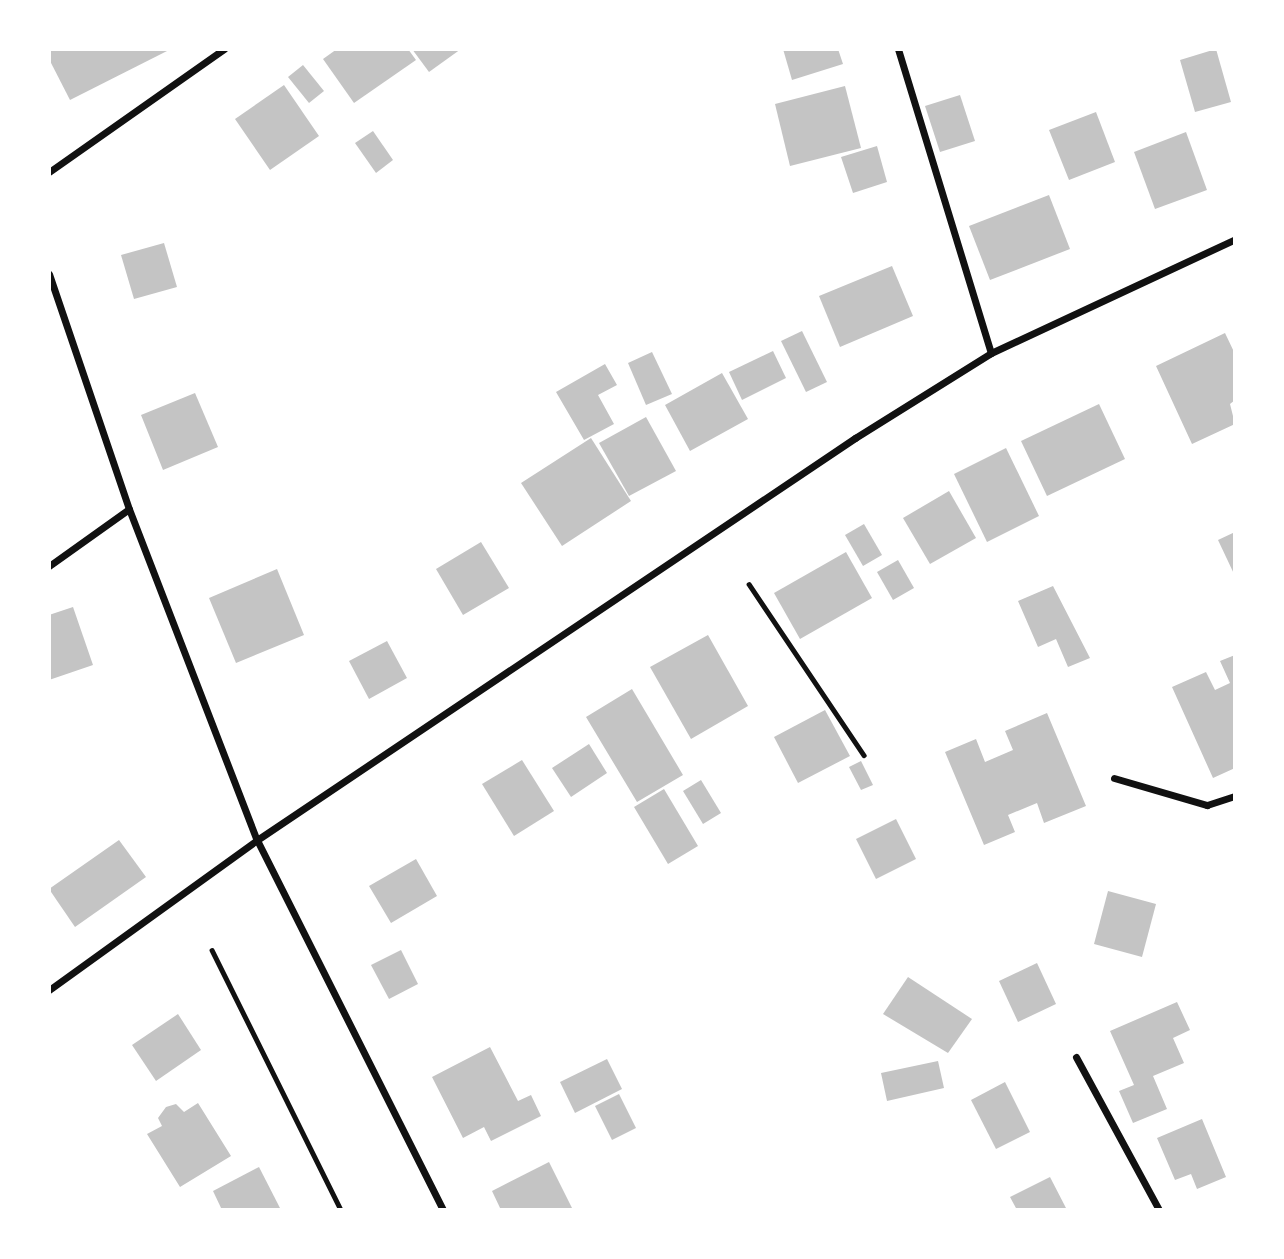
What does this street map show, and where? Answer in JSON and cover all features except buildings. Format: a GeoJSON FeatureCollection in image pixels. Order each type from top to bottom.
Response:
{"type":"FeatureCollection","features":[{"type":"Feature","properties":{"kind":"street"},"geometry":{"type":"LineString","coordinates":[[49,172],[224,49]]}},
{"type":"Feature","properties":{"kind":"street"},"geometry":{"type":"LineString","coordinates":[[898,49],[991,353]]}},
{"type":"Feature","properties":{"kind":"street"},"geometry":{"type":"LineString","coordinates":[[49,990],[257,841],[844,446],[991,353],[1235,239]]}},
{"type":"Feature","properties":{"kind":"street"},"geometry":{"type":"LineString","coordinates":[[49,274],[129,509],[257,841],[443,1210]]}},
{"type":"Feature","properties":{"kind":"street"},"geometry":{"type":"LineString","coordinates":[[49,566],[129,509]]}},
{"type":"Feature","properties":{"kind":"street"},"geometry":{"type":"LineString","coordinates":[[1114,778],[1207,805],[1235,796]]}},
{"type":"Feature","properties":{"kind":"street"},"geometry":{"type":"LineString","coordinates":[[1076,1057],[1159,1210]]}},
{"type":"Feature","properties":{"kind":"path"},"geometry":{"type":"LineString","coordinates":[[748,584],[864,755]]}},
{"type":"Feature","properties":{"kind":"path"},"geometry":{"type":"LineString","coordinates":[[212,950],[341,1210]]}}]}
